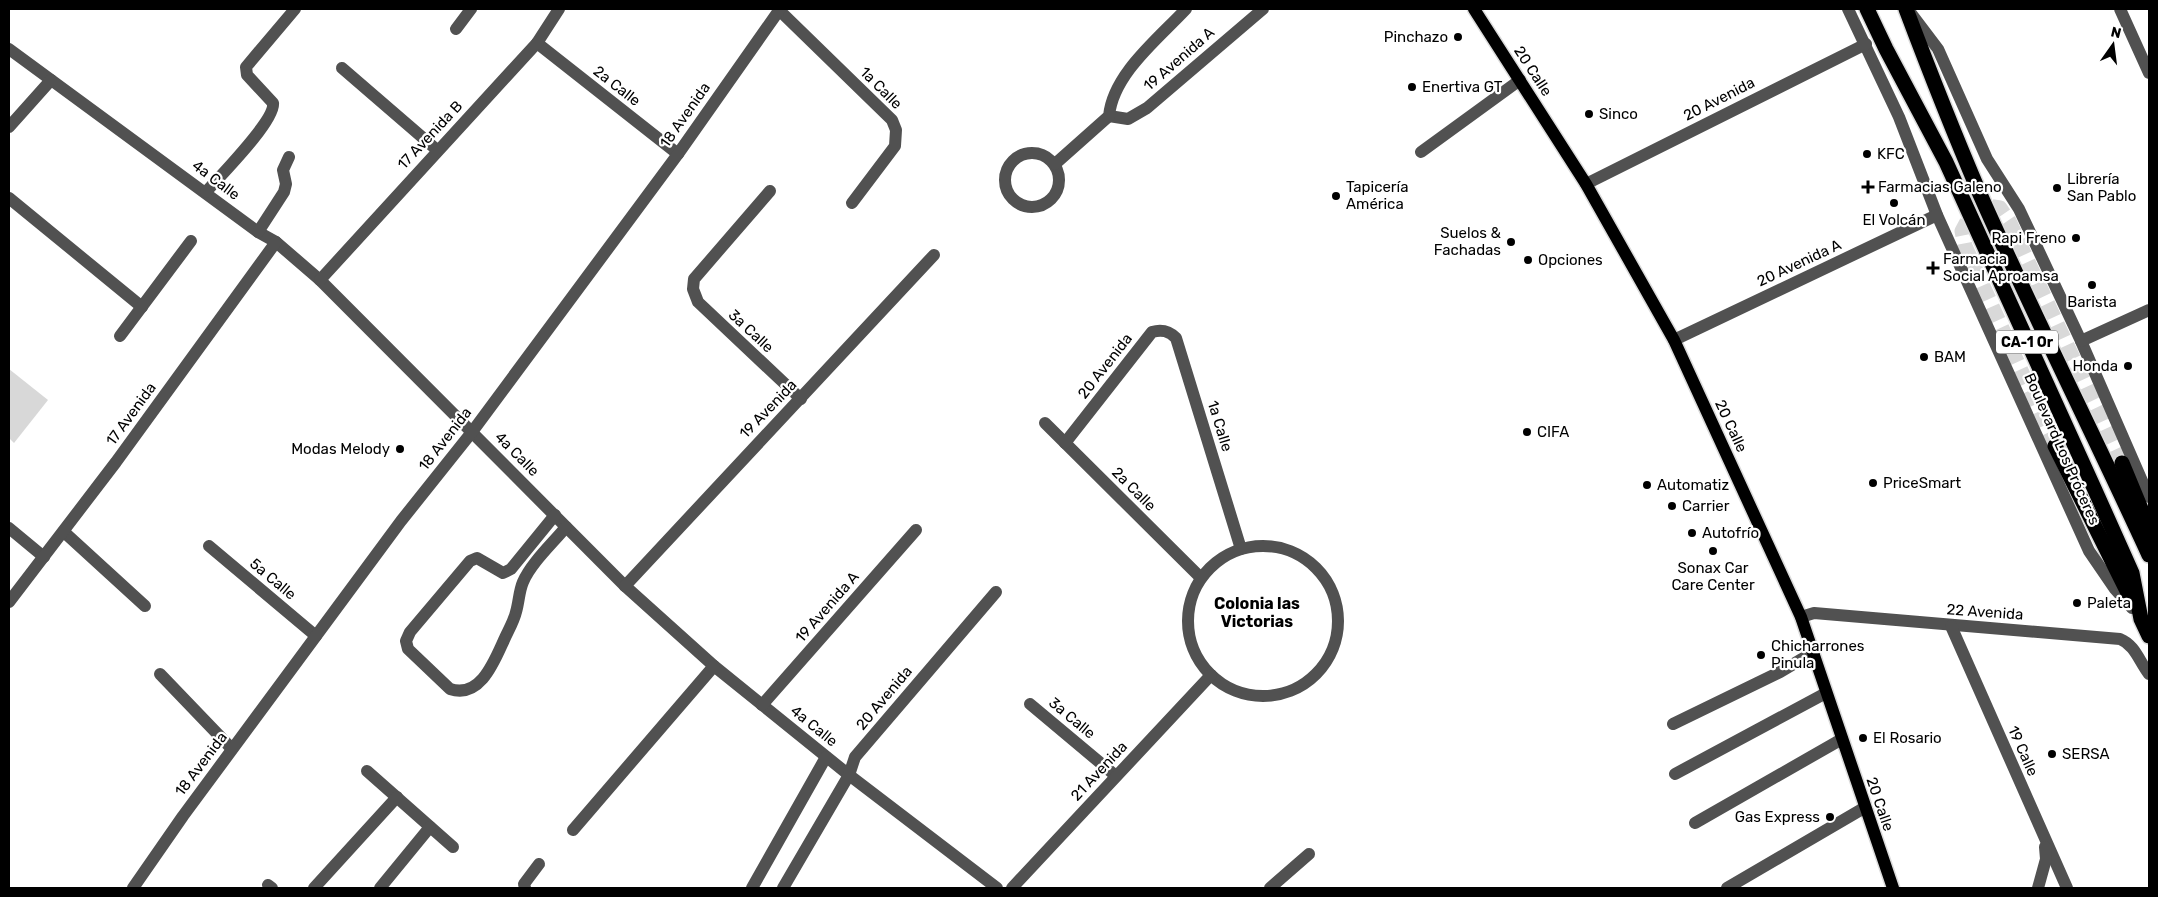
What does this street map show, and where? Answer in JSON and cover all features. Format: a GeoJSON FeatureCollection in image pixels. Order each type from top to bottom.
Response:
{"type":"FeatureCollection","features":[{"type":"Feature","properties":{"kind":"highway","name":"Boulevard Los Próceres"},"geometry":{"type":"LineString","coordinates":[[1867,9],[1946,162],[2094,488],[2132,573],[2142,619],[2149,636]]}},
{"type":"Feature","properties":{"kind":"highway","name":"Boulevard Los Próceres"},"geometry":{"type":"LineString","coordinates":[[1907,9],[1945,112],[1980,193],[2052,351],[2149,555]]}},
{"type":"Feature","properties":{"kind":"highway"},"geometry":{"type":"LineString","coordinates":[[2055,446],[2142,619]]}},
{"type":"Feature","properties":{"kind":"highway"},"geometry":{"type":"LineString","coordinates":[[2122,463],[2149,528]]}},
{"type":"Feature","properties":{"kind":"main road","name":"20 Calle"},"geometry":{"type":"LineString","coordinates":[[1474,9],[1586,184],[1674,340],[1801,617],[1864,808],[1893,888]]}},
{"type":"Feature","properties":{"kind":"street"},"geometry":{"type":"LineString","coordinates":[[206,192],[256,136],[273,112],[273,103],[247,75],[246,67],[295,9]]}},
{"type":"Feature","properties":{"kind":"street"},"geometry":{"type":"LineString","coordinates":[[456,29],[471,9]]}},
{"type":"Feature","properties":{"kind":"street","name":"17 Avenida B"},"geometry":{"type":"LineString","coordinates":[[320,280],[537,43],[559,9]]}},
{"type":"Feature","properties":{"kind":"street","name":"18 Avenida"},"geometry":{"type":"LineString","coordinates":[[133,888],[232,749],[401,521],[472,432],[678,154],[779,9]]}},
{"type":"Feature","properties":{"kind":"street","name":"1a Calle"},"geometry":{"type":"LineString","coordinates":[[779,9],[892,120],[896,130],[895,146],[852,203]]}},
{"type":"Feature","properties":{"kind":"street","name":"19 Avenida A"},"geometry":{"type":"LineString","coordinates":[[1186,9],[1128,71],[1111,101],[1110,116],[1128,119],[1147,108],[1263,9]]}},
{"type":"Feature","properties":{"kind":"street","name":"Boulevard Los Próceres"},"geometry":{"type":"LineString","coordinates":[[1848,9],[1899,117],[1937,215],[2089,551],[2115,589],[2142,619]]}},
{"type":"Feature","properties":{"kind":"street","name":"Boulevard Los Próceres"},"geometry":{"type":"LineString","coordinates":[[1907,9],[1938,49],[1987,159],[2019,209],[2081,341],[2149,497]]}},
{"type":"Feature","properties":{"kind":"street"},"geometry":{"type":"LineString","coordinates":[[2120,9],[2149,73]]}},
{"type":"Feature","properties":{"kind":"street","name":"2a Calle"},"geometry":{"type":"LineString","coordinates":[[537,43],[678,154]]}},
{"type":"Feature","properties":{"kind":"street","name":"20 Avenida"},"geometry":{"type":"LineString","coordinates":[[1586,184],[1866,44]]}},
{"type":"Feature","properties":{"kind":"street","name":"4a Calle"},"geometry":{"type":"LineString","coordinates":[[9,49],[258,232],[276,242],[320,280],[626,586],[714,666],[826,757],[997,888]]}},
{"type":"Feature","properties":{"kind":"street"},"geometry":{"type":"LineString","coordinates":[[342,68],[437,150]]}},
{"type":"Feature","properties":{"kind":"street"},"geometry":{"type":"LineString","coordinates":[[9,127],[51,80]]}},
{"type":"Feature","properties":{"kind":"street"},"geometry":{"type":"LineString","coordinates":[[1421,152],[1520,80]]}},
{"type":"Feature","properties":{"kind":"street"},"geometry":{"type":"LineString","coordinates":[[1055,164],[1110,116]]}},
{"type":"Feature","properties":{"kind":"street"},"geometry":{"type":"LineString","coordinates":[[1037,153],[1046,156],[1055,164],[1060,182],[1053,198],[1046,204],[1029,208],[1014,202],[1006,188],[1006,172],[1014,158],[1022,154],[1037,153]]}},
{"type":"Feature","properties":{"kind":"street"},"geometry":{"type":"LineString","coordinates":[[258,232],[284,192],[286,184],[283,170],[289,157]]}},
{"type":"Feature","properties":{"kind":"street","name":"3a Calle"},"geometry":{"type":"LineString","coordinates":[[770,191],[694,279],[693,289],[698,302],[800,399]]}},
{"type":"Feature","properties":{"kind":"street"},"geometry":{"type":"LineString","coordinates":[[9,198],[142,307]]}},
{"type":"Feature","properties":{"kind":"street","name":"20 Avenida A"},"geometry":{"type":"LineString","coordinates":[[1674,340],[1937,215]]}},
{"type":"Feature","properties":{"kind":"street"},"geometry":{"type":"LineString","coordinates":[[120,336],[191,241]]}},
{"type":"Feature","properties":{"kind":"street","name":"17 Avenida"},"geometry":{"type":"LineString","coordinates":[[9,602],[64,532],[276,242]]}},
{"type":"Feature","properties":{"kind":"street","name":"19 Avenida"},"geometry":{"type":"LineString","coordinates":[[626,586],[934,254]]}},
{"type":"Feature","properties":{"kind":"street"},"geometry":{"type":"LineString","coordinates":[[2081,341],[2149,310]]}},
{"type":"Feature","properties":{"kind":"street","name":"1a Calle"},"geometry":{"type":"LineString","coordinates":[[1152,332],[1165,331],[1176,338],[1241,549]]}},
{"type":"Feature","properties":{"kind":"street","name":"20 Avenida"},"geometry":{"type":"LineString","coordinates":[[1065,443],[1152,332]]}},
{"type":"Feature","properties":{"kind":"street","name":"2a Calle"},"geometry":{"type":"LineString","coordinates":[[1045,423],[1201,578]]}},
{"type":"Feature","properties":{"kind":"street"},"geometry":{"type":"LineString","coordinates":[[555,515],[511,569],[503,572],[477,558],[470,561],[410,632],[406,641],[408,649],[450,688],[458,691],[478,684],[488,674],[516,613],[523,582],[527,574],[566,527]]}},
{"type":"Feature","properties":{"kind":"street"},"geometry":{"type":"LineString","coordinates":[[9,528],[44,557]]}},
{"type":"Feature","properties":{"kind":"street","name":"19 Avenida A"},"geometry":{"type":"LineString","coordinates":[[762,705],[916,530]]}},
{"type":"Feature","properties":{"kind":"street"},"geometry":{"type":"LineString","coordinates":[[64,532],[145,606]]}},
{"type":"Feature","properties":{"kind":"street","name":"5a Calle"},"geometry":{"type":"LineString","coordinates":[[208,546],[316,636]]}},
{"type":"Feature","properties":{"kind":"street"},"geometry":{"type":"LineString","coordinates":[[1267,547],[1293,552],[1308,561],[1321,573],[1330,588],[1336,604],[1338,622],[1336,639],[1330,655],[1320,670],[1307,682],[1292,690],[1275,695],[1258,696],[1241,693],[1225,686],[1211,675],[1197,657],[1189,636],[1187,621],[1189,606],[1201,578],[1218,560],[1241,549],[1267,547]]}},
{"type":"Feature","properties":{"kind":"street","name":"20 Avenida"},"geometry":{"type":"LineString","coordinates":[[783,888],[849,775],[855,757],[996,592]]}},
{"type":"Feature","properties":{"kind":"street","name":"22 Avenida"},"geometry":{"type":"LineString","coordinates":[[1801,617],[1814,613],[2120,639],[2130,643],[2141,664],[2149,674]]}},
{"type":"Feature","properties":{"kind":"street","name":"19 Calle"},"geometry":{"type":"LineString","coordinates":[[1950,626],[2067,888]]}},
{"type":"Feature","properties":{"kind":"street"},"geometry":{"type":"LineString","coordinates":[[1673,724],[1780,672],[1812,653]]}},
{"type":"Feature","properties":{"kind":"street"},"geometry":{"type":"LineString","coordinates":[[573,830],[714,666]]}},
{"type":"Feature","properties":{"kind":"street"},"geometry":{"type":"LineString","coordinates":[[160,674],[232,749]]}},
{"type":"Feature","properties":{"kind":"street","name":"21 Avenida"},"geometry":{"type":"LineString","coordinates":[[1012,888],[1211,675]]}},
{"type":"Feature","properties":{"kind":"street"},"geometry":{"type":"LineString","coordinates":[[1675,774],[1826,693]]}},
{"type":"Feature","properties":{"kind":"street","name":"3a Calle"},"geometry":{"type":"LineString","coordinates":[[1030,704],[1116,776]]}},
{"type":"Feature","properties":{"kind":"street"},"geometry":{"type":"LineString","coordinates":[[1695,823],[1842,739]]}},
{"type":"Feature","properties":{"kind":"street"},"geometry":{"type":"LineString","coordinates":[[752,888],[826,757]]}},
{"type":"Feature","properties":{"kind":"street"},"geometry":{"type":"LineString","coordinates":[[367,771],[453,847]]}},
{"type":"Feature","properties":{"kind":"street"},"geometry":{"type":"LineString","coordinates":[[314,888],[396,797]]}},
{"type":"Feature","properties":{"kind":"street"},"geometry":{"type":"LineString","coordinates":[[1727,888],[1864,808]]}},
{"type":"Feature","properties":{"kind":"street"},"geometry":{"type":"LineString","coordinates":[[380,888],[430,826]]}},
{"type":"Feature","properties":{"kind":"street"},"geometry":{"type":"LineString","coordinates":[[2038,888],[2046,859],[2044,839]]}},
{"type":"Feature","properties":{"kind":"street"},"geometry":{"type":"LineString","coordinates":[[1270,888],[1309,854]]}},
{"type":"Feature","properties":{"kind":"street"},"geometry":{"type":"LineString","coordinates":[[525,888],[524,884],[540,864]]}},
{"type":"Feature","properties":{"kind":"shaded area"},"geometry":{"type":"Polygon","coordinates":[[[9,369],[48,400],[14,443],[9,438],[9,369]]]}},
{"type":"Feature","properties":{"kind":"tunnel"},"geometry":{"type":"LineString","coordinates":[[2055,446],[1965,246],[1962,231],[1968,220],[1977,211],[1988,206],[2000,208],[2009,221],[2122,463]]}},
{"type":"Feature","properties":{"kind":"place","name":"Pinchazo"},"geometry":{"type":"Point","coordinates":[1458,37]}},
{"type":"Feature","properties":{"kind":"place","name":"Enertiva GT"},"geometry":{"type":"Point","coordinates":[1412,87]}},
{"type":"Feature","properties":{"kind":"place","name":"Sinco"},"geometry":{"type":"Point","coordinates":[1589,114]}},
{"type":"Feature","properties":{"kind":"place","name":"KFC"},"geometry":{"type":"Point","coordinates":[1867,154]}},
{"type":"Feature","properties":{"kind":"place","name":"Farmacias Galeno"},"geometry":{"type":"Point","coordinates":[1868,187]}},
{"type":"Feature","properties":{"kind":"place","name":"Librería San Pablo"},"geometry":{"type":"Point","coordinates":[2057,188]}},
{"type":"Feature","properties":{"kind":"place","name":"Tapicería América"},"geometry":{"type":"Point","coordinates":[1336,196]}},
{"type":"Feature","properties":{"kind":"place","name":"El Volcán"},"geometry":{"type":"Point","coordinates":[1894,203]}},
{"type":"Feature","properties":{"kind":"place","name":"Rapi Freno"},"geometry":{"type":"Point","coordinates":[2076,238]}},
{"type":"Feature","properties":{"kind":"place","name":"Suelos & Fachadas"},"geometry":{"type":"Point","coordinates":[1511,242]}},
{"type":"Feature","properties":{"kind":"place","name":"Opciones"},"geometry":{"type":"Point","coordinates":[1528,260]}},
{"type":"Feature","properties":{"kind":"place","name":"Farmacia Social Aproamsa"},"geometry":{"type":"Point","coordinates":[1933,268]}},
{"type":"Feature","properties":{"kind":"place","name":"Barista"},"geometry":{"type":"Point","coordinates":[2092,285]}},
{"type":"Feature","properties":{"kind":"place","name":"BAM"},"geometry":{"type":"Point","coordinates":[1924,357]}},
{"type":"Feature","properties":{"kind":"place","name":"Honda"},"geometry":{"type":"Point","coordinates":[2128,366]}},
{"type":"Feature","properties":{"kind":"place","name":"CIFA"},"geometry":{"type":"Point","coordinates":[1527,432]}},
{"type":"Feature","properties":{"kind":"place","name":"Modas Melody"},"geometry":{"type":"Point","coordinates":[400,449]}},
{"type":"Feature","properties":{"kind":"place","name":"PriceSmart"},"geometry":{"type":"Point","coordinates":[1873,483]}},
{"type":"Feature","properties":{"kind":"place","name":"Automatiz"},"geometry":{"type":"Point","coordinates":[1647,485]}},
{"type":"Feature","properties":{"kind":"place","name":"Carrier"},"geometry":{"type":"Point","coordinates":[1672,506]}},
{"type":"Feature","properties":{"kind":"place","name":"Autofrío"},"geometry":{"type":"Point","coordinates":[1692,533]}},
{"type":"Feature","properties":{"kind":"place","name":"Sonax Car Care Center"},"geometry":{"type":"Point","coordinates":[1713,551]}},
{"type":"Feature","properties":{"kind":"place","name":"Paleta"},"geometry":{"type":"Point","coordinates":[2077,603]}},
{"type":"Feature","properties":{"kind":"place","name":"Chicharrones Pinula"},"geometry":{"type":"Point","coordinates":[1761,655]}},
{"type":"Feature","properties":{"kind":"place","name":"El Rosario"},"geometry":{"type":"Point","coordinates":[1863,738]}},
{"type":"Feature","properties":{"kind":"place","name":"SERSA"},"geometry":{"type":"Point","coordinates":[2052,754]}},
{"type":"Feature","properties":{"kind":"place","name":"Gas Express"},"geometry":{"type":"Point","coordinates":[1830,817]}},
{"type":"Feature","properties":{"kind":"district","name":"Colonia las Victorias"},"geometry":{"type":"Point","coordinates":[1257,612]}}]}
